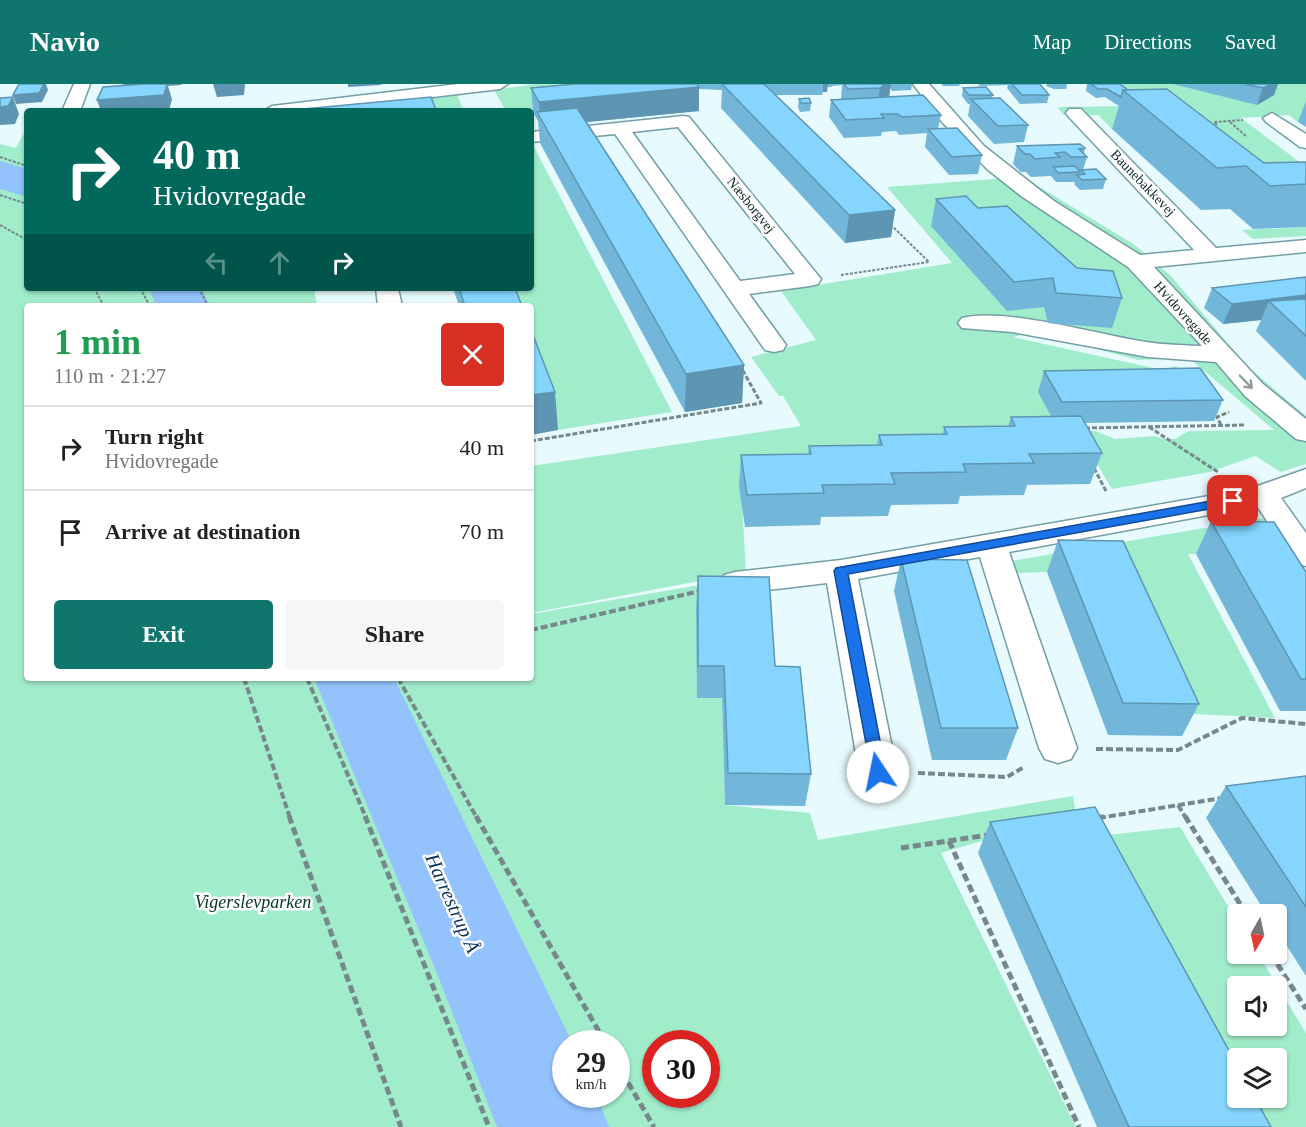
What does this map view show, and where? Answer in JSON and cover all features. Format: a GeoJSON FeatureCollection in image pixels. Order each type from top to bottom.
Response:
{"type":"FeatureCollection","features":[{"type":"Feature","properties":{"kind":"street"},"geometry":{"type":"LineString","coordinates":[[72,108],[82,84]]}},
{"type":"Feature","properties":{"kind":"street"},"geometry":{"type":"LineString","coordinates":[[291,108],[399,90],[500,84]]}},
{"type":"Feature","properties":{"kind":"street","name":"Hvidovregade"},"geometry":{"type":"LineString","coordinates":[[921,84],[941,111],[1008,179],[1136,262],[1173,299],[1254,390],[1300,428]]}},
{"type":"Feature","properties":{"kind":"street"},"geometry":{"type":"LineString","coordinates":[[477,87],[484,103]]}},
{"type":"Feature","properties":{"kind":"street","name":"Baunebakkevej"},"geometry":{"type":"LineString","coordinates":[[1075,112],[1210,254]]}},
{"type":"Feature","properties":{"kind":"street"},"geometry":{"type":"LineString","coordinates":[[1272,118],[1306,143]]}},
{"type":"Feature","properties":{"kind":"street","name":"Næsborgvej"},"geometry":{"type":"LineString","coordinates":[[534,137],[682,121],[810,279]]}},
{"type":"Feature","properties":{"kind":"street"},"geometry":{"type":"LineString","coordinates":[[620,128],[774,345]]}},
{"type":"Feature","properties":{"kind":"street"},"geometry":{"type":"LineString","coordinates":[[1136,262],[1306,246]]}},
{"type":"Feature","properties":{"kind":"street"},"geometry":{"type":"LineString","coordinates":[[735,289],[810,279]]}},
{"type":"Feature","properties":{"kind":"street"},"geometry":{"type":"LineString","coordinates":[[970,323],[1012,325],[1148,350],[1221,355]]}},
{"type":"Feature","properties":{"kind":"street"},"geometry":{"type":"LineString","coordinates":[[735,583],[841,571],[1122,522],[1259,495],[1306,478]]}},
{"type":"Feature","properties":{"kind":"street"},"geometry":{"type":"LineString","coordinates":[[1259,495],[1306,556]]}},
{"type":"Feature","properties":{"kind":"street"},"geometry":{"type":"LineString","coordinates":[[992,544],[1058,748]]}},
{"type":"Feature","properties":{"kind":"street"},"geometry":{"type":"LineString","coordinates":[[841,571],[878,772]]}},
{"type":"Feature","properties":{"kind":"path"},"geometry":{"type":"LineString","coordinates":[[1205,122],[1214,122]]}},
{"type":"Feature","properties":{"kind":"path"},"geometry":{"type":"LineString","coordinates":[[0,157],[24,165]]}},
{"type":"Feature","properties":{"kind":"path"},"geometry":{"type":"LineString","coordinates":[[0,195],[24,203]]}},
{"type":"Feature","properties":{"kind":"path"},"geometry":{"type":"LineString","coordinates":[[810,279],[929,262],[886,220]]}},
{"type":"Feature","properties":{"kind":"path"},"geometry":{"type":"LineString","coordinates":[[0,225],[24,238]]}},
{"type":"Feature","properties":{"kind":"path"},"geometry":{"type":"LineString","coordinates":[[534,441],[761,403],[735,356],[774,345]]}},
{"type":"Feature","properties":{"kind":"path"},"geometry":{"type":"LineString","coordinates":[[1222,425],[1217,417],[1233,411]]}},
{"type":"Feature","properties":{"kind":"path"},"geometry":{"type":"LineString","coordinates":[[1077,428],[1222,425],[1300,428]]}},
{"type":"Feature","properties":{"kind":"path"},"geometry":{"type":"LineString","coordinates":[[1148,427],[1259,495]]}},
{"type":"Feature","properties":{"kind":"path"},"geometry":{"type":"LineString","coordinates":[[1092,464],[1122,522]]}},
{"type":"Feature","properties":{"kind":"path"},"geometry":{"type":"LineString","coordinates":[[534,629],[735,583]]}},
{"type":"Feature","properties":{"kind":"path"},"geometry":{"type":"LineString","coordinates":[[245,681],[300,848],[401,1127]]}},
{"type":"Feature","properties":{"kind":"path"},"geometry":{"type":"LineString","coordinates":[[308,681],[368,822],[489,1127]]}},
{"type":"Feature","properties":{"kind":"path"},"geometry":{"type":"LineString","coordinates":[[400,681],[598,1030]]}},
{"type":"Feature","properties":{"kind":"path"},"geometry":{"type":"LineString","coordinates":[[1087,819],[1225,798]]}},
{"type":"Feature","properties":{"kind":"path"},"geometry":{"type":"LineString","coordinates":[[1178,805],[1240,904]]}},
{"type":"Feature","properties":{"kind":"path"},"geometry":{"type":"LineString","coordinates":[[901,848],[995,834]]}},
{"type":"Feature","properties":{"kind":"path"},"geometry":{"type":"LineString","coordinates":[[949,841],[1079,1127]]}},
{"type":"Feature","properties":{"kind":"path"},"geometry":{"type":"LineString","coordinates":[[1278,964],[1306,1009]]}},
{"type":"Feature","properties":{"kind":"path"},"geometry":{"type":"LineString","coordinates":[[630,1086],[654,1127]]}},
{"type":"Feature","properties":{"kind":"green space"},"geometry":{"type":"Polygon","coordinates":[[[537,84],[664,84],[683,96],[534,109],[504,108],[494,90],[537,84]]]}},
{"type":"Feature","properties":{"kind":"green space"},"geometry":{"type":"Polygon","coordinates":[[[1111,84],[1306,84],[1306,121],[1298,122],[1289,115],[1241,118],[1306,167],[1306,203],[1112,129],[1098,115],[1064,115],[1057,107],[1138,106],[1111,84]]]}},
{"type":"Feature","properties":{"kind":"green space"},"geometry":{"type":"Polygon","coordinates":[[[457,95],[463,108],[351,108],[457,95]]]}},
{"type":"Feature","properties":{"kind":"green space","name":"Vigerslevparken"},"geometry":{"type":"Polygon","coordinates":[[[24,133],[24,291],[314,291],[316,303],[24,303],[24,681],[534,681],[534,613],[723,581],[697,698],[722,698],[725,805],[810,813],[818,840],[1073,796],[1076,813],[941,853],[1076,1127],[0,1127],[0,144],[16,148],[24,133]]]}},
{"type":"Feature","properties":{"kind":"green space"},"geometry":{"type":"Polygon","coordinates":[[[534,147],[672,412],[558,430],[534,367],[534,303],[510,303],[506,291],[534,291],[534,147]]]}},
{"type":"Feature","properties":{"kind":"green space"},"geometry":{"type":"Polygon","coordinates":[[[1023,177],[1135,245],[1171,276],[1247,366],[1306,416],[1306,464],[1281,472],[1255,456],[1210,472],[1112,489],[1077,431],[1095,431],[1115,439],[1155,436],[1175,439],[1189,431],[1274,430],[1189,358],[1138,360],[1033,332],[1013,337],[1162,370],[1176,366],[1191,390],[1039,392],[1071,447],[741,487],[746,572],[534,612],[534,466],[801,426],[783,396],[779,396],[751,357],[816,340],[781,291],[952,263],[887,187],[1023,177]]]}},
{"type":"Feature","properties":{"kind":"green space"},"geometry":{"type":"Polygon","coordinates":[[[1306,227],[1306,236],[1253,239],[1242,230],[1306,227]]]}},
{"type":"Feature","properties":{"kind":"green space"},"geometry":{"type":"Polygon","coordinates":[[[1269,517],[1293,553],[1188,554],[1275,718],[1172,713],[1047,572],[1014,573],[1012,561],[1269,517]]]}},
{"type":"Feature","properties":{"kind":"green space"},"geometry":{"type":"Polygon","coordinates":[[[1180,827],[1227,905],[1227,964],[1264,964],[1271,976],[1227,976],[1227,1036],[1287,1036],[1287,1002],[1306,1033],[1306,1127],[1232,1127],[1080,838],[1180,827]]]}},
{"type":"Feature","properties":{"kind":"building"},"geometry":{"type":"Polygon","coordinates":[[[19,84],[44,84],[39,93],[13,95],[19,84]]]}},
{"type":"Feature","properties":{"kind":"building"},"geometry":{"type":"Polygon","coordinates":[[[167,84],[164,95],[97,100],[103,87],[167,84]]]}},
{"type":"Feature","properties":{"kind":"building"},"geometry":{"type":"Polygon","coordinates":[[[575,84],[697,84],[699,87],[539,102],[531,88],[575,84]]]}},
{"type":"Feature","properties":{"kind":"building"},"geometry":{"type":"Polygon","coordinates":[[[722,84],[764,84],[895,210],[849,215],[722,84]]]}},
{"type":"Feature","properties":{"kind":"building"},"geometry":{"type":"Polygon","coordinates":[[[844,84],[882,84],[883,86],[848,89],[844,84]]]}},
{"type":"Feature","properties":{"kind":"building"},"geometry":{"type":"Polygon","coordinates":[[[1012,84],[1040,84],[1049,95],[1022,95],[1012,84]]]}},
{"type":"Feature","properties":{"kind":"building"},"geometry":{"type":"Polygon","coordinates":[[[1091,84],[1120,84],[1128,90],[1123,90],[1121,97],[1107,89],[1098,89],[1091,84]]]}},
{"type":"Feature","properties":{"kind":"building"},"geometry":{"type":"Polygon","coordinates":[[[1245,84],[1271,84],[1263,88],[1245,84]]]}},
{"type":"Feature","properties":{"kind":"building"},"geometry":{"type":"Polygon","coordinates":[[[986,87],[993,95],[969,95],[963,88],[986,87]]]}},
{"type":"Feature","properties":{"kind":"building"},"geometry":{"type":"Polygon","coordinates":[[[1167,89],[1264,163],[1306,162],[1306,184],[1270,186],[1246,166],[1217,168],[1123,90],[1167,89]]]}},
{"type":"Feature","properties":{"kind":"building"},"geometry":{"type":"Polygon","coordinates":[[[923,95],[941,115],[902,117],[898,114],[881,114],[884,118],[846,120],[831,100],[923,95]]]}},
{"type":"Feature","properties":{"kind":"building"},"geometry":{"type":"Polygon","coordinates":[[[13,97],[8,106],[0,107],[0,98],[13,97]]]}},
{"type":"Feature","properties":{"kind":"building"},"geometry":{"type":"Polygon","coordinates":[[[431,97],[435,108],[314,108],[431,97]]]}},
{"type":"Feature","properties":{"kind":"building"},"geometry":{"type":"Polygon","coordinates":[[[809,98],[811,103],[801,103],[799,99],[809,98]]]}},
{"type":"Feature","properties":{"kind":"building"},"geometry":{"type":"Polygon","coordinates":[[[1000,98],[1028,125],[998,126],[971,99],[1000,98]]]}},
{"type":"Feature","properties":{"kind":"building"},"geometry":{"type":"Polygon","coordinates":[[[577,108],[744,365],[686,374],[537,112],[577,108]]]}},
{"type":"Feature","properties":{"kind":"building"},"geometry":{"type":"Polygon","coordinates":[[[957,128],[982,155],[952,157],[928,129],[957,128]]]}},
{"type":"Feature","properties":{"kind":"building"},"geometry":{"type":"Polygon","coordinates":[[[1080,144],[1085,148],[1079,149],[1087,157],[1071,157],[1065,152],[1055,153],[1060,157],[1035,159],[1030,154],[1025,154],[1017,146],[1080,144]]]}},
{"type":"Feature","properties":{"kind":"building"},"geometry":{"type":"Polygon","coordinates":[[[1075,166],[1080,172],[1058,173],[1053,167],[1075,166]]]}},
{"type":"Feature","properties":{"kind":"building"},"geometry":{"type":"Polygon","coordinates":[[[1096,169],[1106,179],[1082,180],[1077,175],[1085,174],[1081,170],[1096,169]]]}},
{"type":"Feature","properties":{"kind":"building"},"geometry":{"type":"Polygon","coordinates":[[[966,196],[978,208],[1007,206],[1077,268],[1113,271],[1122,298],[1056,293],[1053,278],[1014,282],[936,199],[966,196]]]}},
{"type":"Feature","properties":{"kind":"building"},"geometry":{"type":"Polygon","coordinates":[[[1306,277],[1306,295],[1232,304],[1212,288],[1306,277]]]}},
{"type":"Feature","properties":{"kind":"building"},"geometry":{"type":"Polygon","coordinates":[[[460,291],[516,291],[521,303],[464,303],[460,291]]]}},
{"type":"Feature","properties":{"kind":"building"},"geometry":{"type":"Polygon","coordinates":[[[1306,299],[1306,336],[1269,301],[1306,299]]]}},
{"type":"Feature","properties":{"kind":"building"},"geometry":{"type":"Polygon","coordinates":[[[534,338],[555,392],[534,395],[534,338]]]}},
{"type":"Feature","properties":{"kind":"building"},"geometry":{"type":"Polygon","coordinates":[[[1200,368],[1223,400],[1062,402],[1044,371],[1200,368]]]}},
{"type":"Feature","properties":{"kind":"building"},"geometry":{"type":"Polygon","coordinates":[[[1081,416],[1102,453],[1029,454],[1034,463],[963,464],[966,472],[891,473],[895,484],[822,485],[824,493],[747,495],[741,455],[811,454],[809,446],[882,445],[879,435],[947,434],[944,427],[1015,426],[1011,417],[1081,416]]]}},
{"type":"Feature","properties":{"kind":"building"},"geometry":{"type":"Polygon","coordinates":[[[1211,521],[1274,522],[1306,572],[1306,679],[1301,679],[1211,521]]]}},
{"type":"Feature","properties":{"kind":"building"},"geometry":{"type":"Polygon","coordinates":[[[1058,540],[1123,541],[1199,704],[1123,703],[1058,540]]]}},
{"type":"Feature","properties":{"kind":"building"},"geometry":{"type":"Polygon","coordinates":[[[901,559],[967,560],[1018,728],[941,728],[901,559]]]}},
{"type":"Feature","properties":{"kind":"building"},"geometry":{"type":"Polygon","coordinates":[[[698,576],[769,577],[775,666],[800,667],[811,774],[728,773],[724,666],[698,666],[698,576]]]}},
{"type":"Feature","properties":{"kind":"building"},"geometry":{"type":"Polygon","coordinates":[[[1306,776],[1306,907],[1226,786],[1306,776]]]}},
{"type":"Feature","properties":{"kind":"building"},"geometry":{"type":"Polygon","coordinates":[[[1095,807],[1228,1048],[1227,1108],[1261,1108],[1271,1127],[1129,1127],[990,822],[1095,807]]]}},
{"type":"Feature","properties":{"kind":"waterway","name":"Harrestrup Å"},"geometry":{"type":"LineString","coordinates":[[0,174],[24,183]]}},
{"type":"Feature","properties":{"kind":"waterway","name":"Harrestrup Å"},"geometry":{"type":"LineString","coordinates":[[176,291],[182,303]]}},
{"type":"Feature","properties":{"kind":"waterway","name":"Harrestrup Å"},"geometry":{"type":"LineString","coordinates":[[355,681],[487,971],[553,1127]]}},
{"type":"Feature","properties":{"kind":"route"},"geometry":{"type":"LineString","coordinates":[[878,772],[841,571],[1233,501]]}}]}
